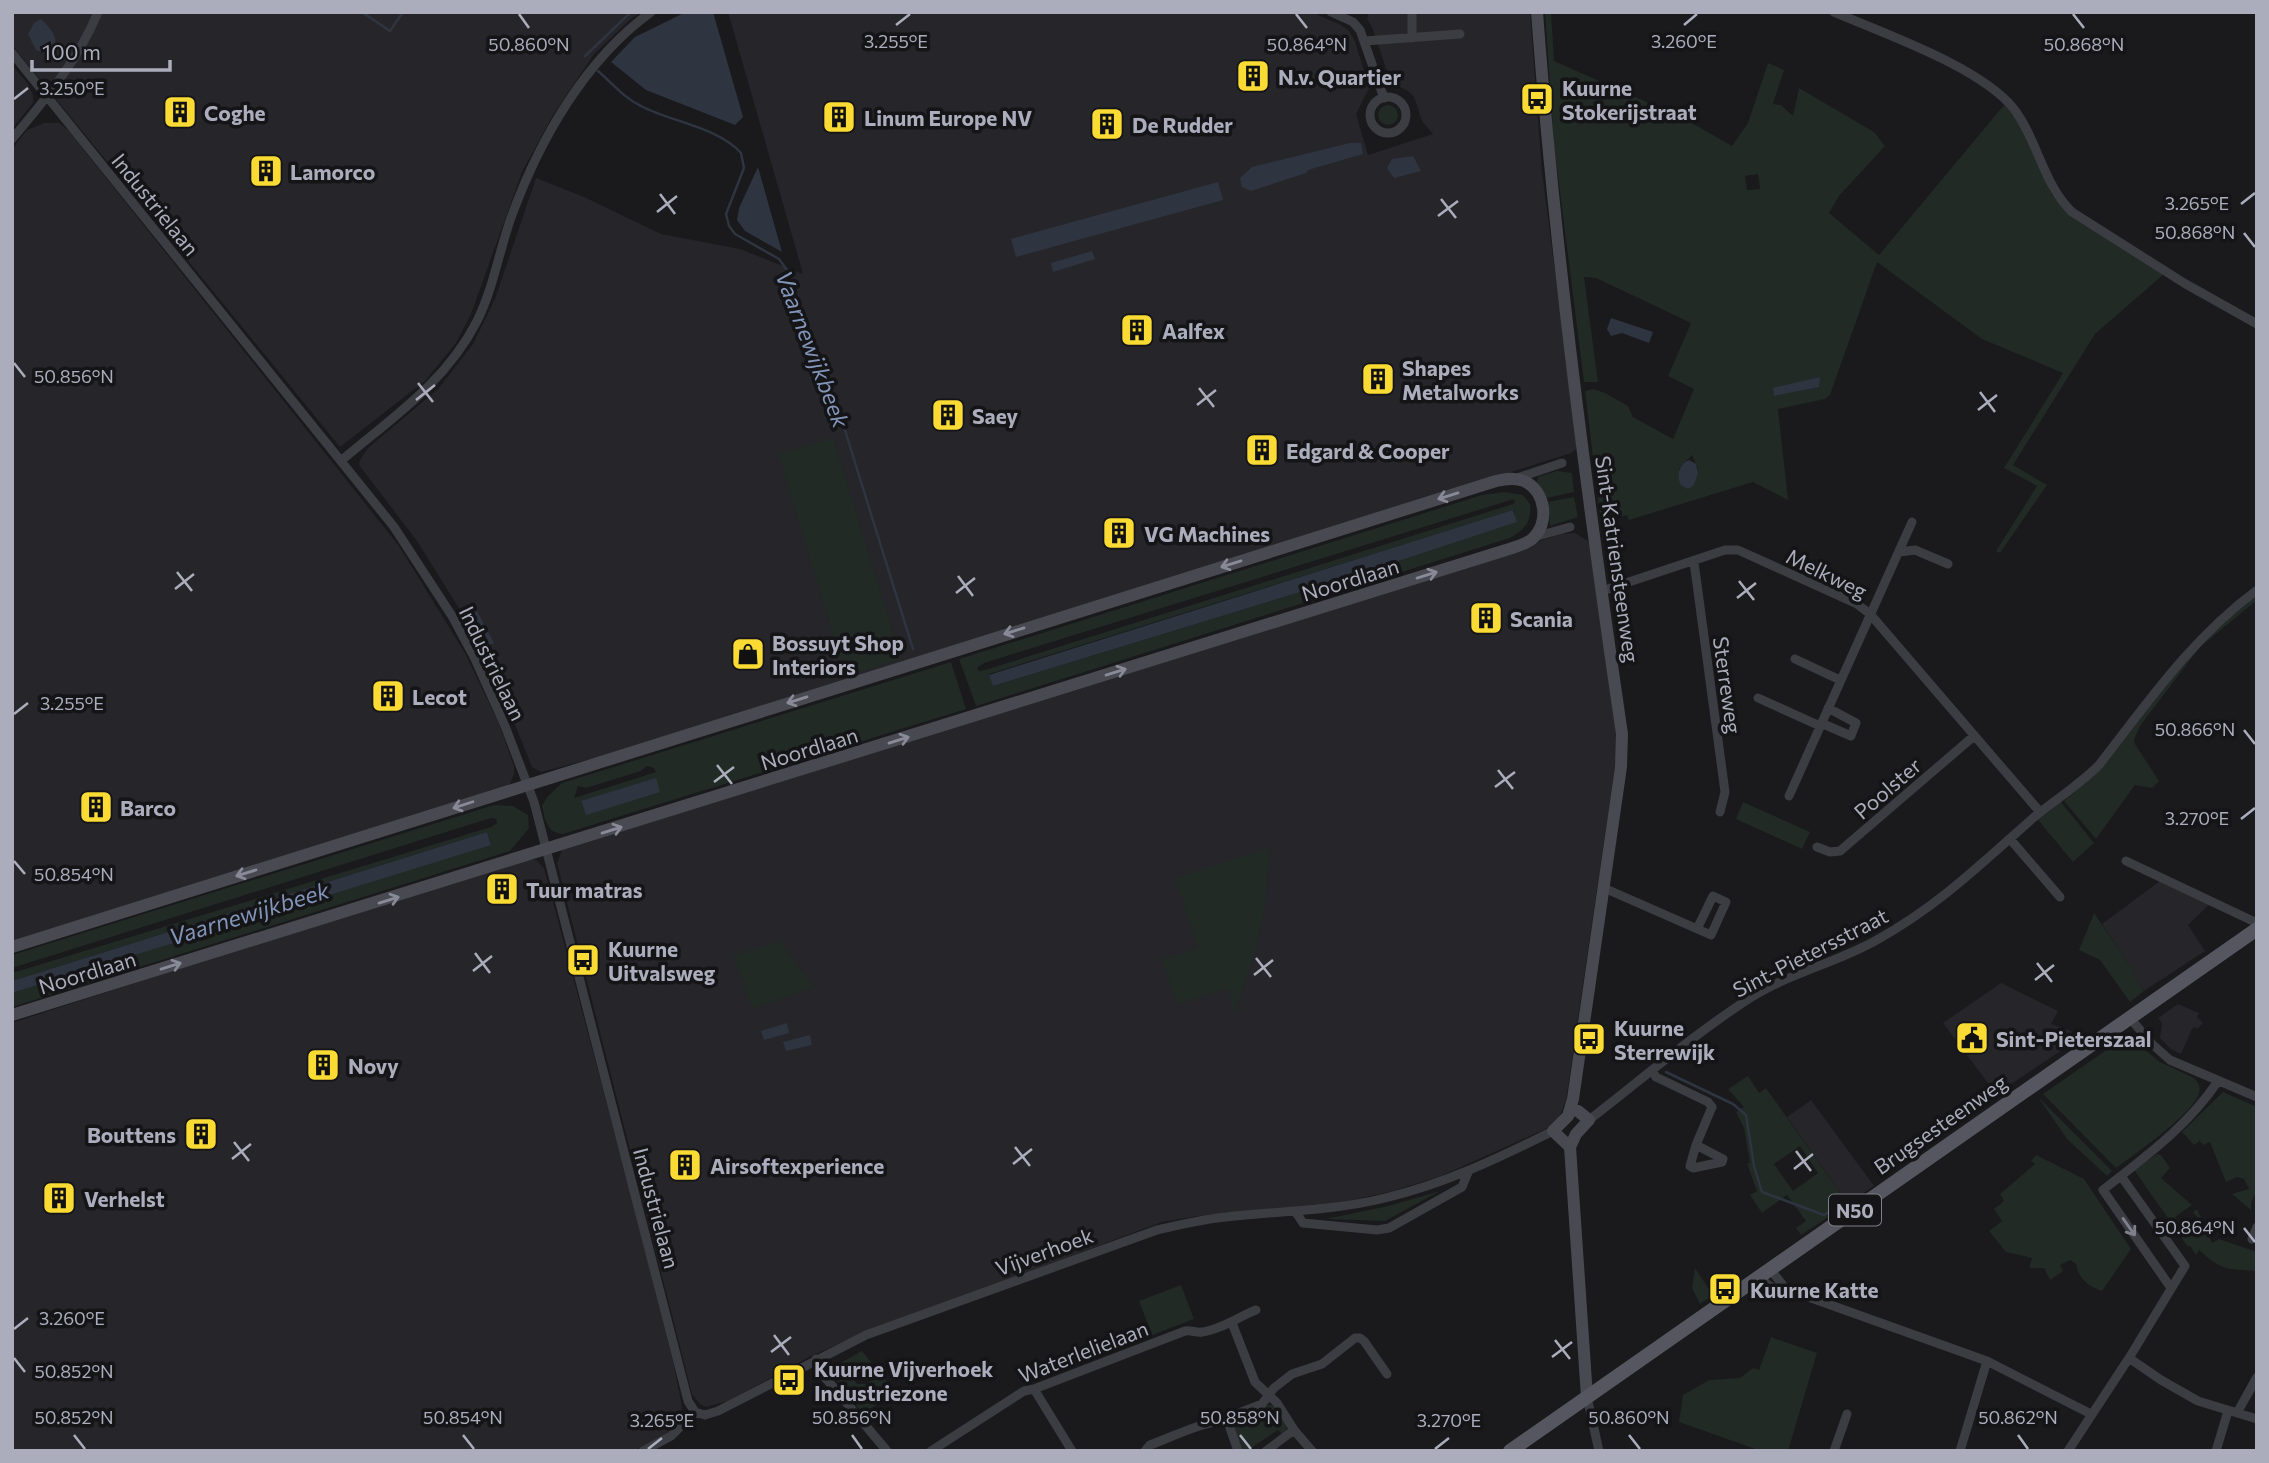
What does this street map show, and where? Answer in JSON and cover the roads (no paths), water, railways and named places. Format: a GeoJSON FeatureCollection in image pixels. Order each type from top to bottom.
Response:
{"type":"FeatureCollection","features":[{"type":"Feature","properties":{"kind":"main road","name":"Brugsesteenweg"},"geometry":{"type":"LineString","coordinates":[[1510,1451],[2257,929]]}},
{"type":"Feature","properties":{"kind":"street"},"geometry":{"type":"LineString","coordinates":[[12,139],[48,97],[91,30],[99,12]]}},
{"type":"Feature","properties":{"kind":"street"},"geometry":{"type":"LineString","coordinates":[[342,460],[435,382],[452,362],[478,319],[498,268],[511,216],[553,126],[599,59],[628,29],[651,12]]}},
{"type":"Feature","properties":{"kind":"street"},"geometry":{"type":"LineString","coordinates":[[1331,12],[1353,22],[1360,30],[1384,98]]}},
{"type":"Feature","properties":{"kind":"street"},"geometry":{"type":"LineString","coordinates":[[1412,12],[1412,38]]}},
{"type":"Feature","properties":{"kind":"street","name":"Sint-Katriensteenweg"},"geometry":{"type":"LineString","coordinates":[[1537,12],[1549,173],[1586,481],[1622,734],[1621,767],[1571,1110]]}},
{"type":"Feature","properties":{"kind":"street"},"geometry":{"type":"LineString","coordinates":[[1834,12],[1959,67],[1991,87],[2015,110],[2053,188],[2072,212],[2184,283],[2257,324]]}},
{"type":"Feature","properties":{"kind":"street"},"geometry":{"type":"LineString","coordinates":[[1365,41],[1460,34]]}},
{"type":"Feature","properties":{"kind":"street","name":"Industrielaan"},"geometry":{"type":"LineString","coordinates":[[12,53],[394,527],[452,616],[475,659],[528,784],[688,1401],[695,1412]]}},
{"type":"Feature","properties":{"kind":"street"},"geometry":{"type":"LineString","coordinates":[[1384,98],[1396,99],[1405,107],[1404,125],[1394,133],[1383,133],[1371,121],[1371,109],[1378,100],[1384,98]]}},
{"type":"Feature","properties":{"kind":"street"},"geometry":{"type":"LineString","coordinates":[[12,947],[1482,485],[1514,479],[1562,463]]}},
{"type":"Feature","properties":{"kind":"street"},"geometry":{"type":"LineString","coordinates":[[1514,479],[1530,485],[1541,502],[1543,520],[1534,537]]}},
{"type":"Feature","properties":{"kind":"street"},"geometry":{"type":"LineString","coordinates":[[1789,796],[1912,522]]}},
{"type":"Feature","properties":{"kind":"street","name":"Noordlaan"},"geometry":{"type":"LineString","coordinates":[[12,1015],[1506,550],[1534,537],[1570,527]]}},
{"type":"Feature","properties":{"kind":"street","name":"Melkweg"},"geometry":{"type":"LineString","coordinates":[[1602,591],[1725,550],[1738,550],[1857,604],[1870,614],[2040,812]]}},
{"type":"Feature","properties":{"kind":"street"},"geometry":{"type":"LineString","coordinates":[[1899,552],[1915,550],[1948,564]]}},
{"type":"Feature","properties":{"kind":"street","name":"Sterreweg"},"geometry":{"type":"LineString","coordinates":[[1694,562],[1725,792],[1720,812]]}},
{"type":"Feature","properties":{"kind":"street","name":"Sint-Pietersstraat"},"geometry":{"type":"LineString","coordinates":[[1589,1120],[1752,996],[1871,943],[1930,908],[1958,886],[2040,812],[2084,780],[2099,765],[2186,653],[2257,590]]}},
{"type":"Feature","properties":{"kind":"street"},"geometry":{"type":"LineString","coordinates":[[1795,659],[1840,680]]}},
{"type":"Feature","properties":{"kind":"street"},"geometry":{"type":"LineString","coordinates":[[1758,698],[1850,736],[1856,723],[1828,708]]}},
{"type":"Feature","properties":{"kind":"street","name":"Poolster"},"geometry":{"type":"LineString","coordinates":[[1817,847],[1830,852],[1840,850],[1974,736]]}},
{"type":"Feature","properties":{"kind":"street"},"geometry":{"type":"LineString","coordinates":[[2010,839],[2060,897]]}},
{"type":"Feature","properties":{"kind":"street"},"geometry":{"type":"LineString","coordinates":[[2126,861],[2257,923]]}},
{"type":"Feature","properties":{"kind":"street"},"geometry":{"type":"LineString","coordinates":[[1604,888],[1697,929]]}},
{"type":"Feature","properties":{"kind":"street"},"geometry":{"type":"LineString","coordinates":[[2130,1018],[2163,1056],[2257,1097]]}},
{"type":"Feature","properties":{"kind":"street"},"geometry":{"type":"LineString","coordinates":[[1652,1071],[1656,1077],[1708,1101],[1712,1107],[1696,1145]]}},
{"type":"Feature","properties":{"kind":"street"},"geometry":{"type":"LineString","coordinates":[[2171,1288],[2103,1190],[2178,1130],[2203,1103],[2218,1081]]}},
{"type":"Feature","properties":{"kind":"street"},"geometry":{"type":"LineString","coordinates":[[1570,1147],[1553,1131],[1562,1124],[1571,1110],[1578,1111],[1589,1120],[1576,1134],[1570,1147],[1587,1397],[1599,1451]]}},
{"type":"Feature","properties":{"kind":"street","name":"Vijverhoek"},"geometry":{"type":"LineString","coordinates":[[695,1412],[705,1415],[718,1411],[866,1335],[1157,1230],[1207,1219],[1345,1206],[1385,1198],[1469,1170],[1553,1131]]}},
{"type":"Feature","properties":{"kind":"street","name":"Vijverhoek"},"geometry":{"type":"LineString","coordinates":[[1294,1211],[1303,1223],[1377,1230],[1389,1228],[1462,1187],[1469,1170]]}},
{"type":"Feature","properties":{"kind":"street"},"geometry":{"type":"LineString","coordinates":[[2068,1451],[2185,1266],[2121,1176]]}},
{"type":"Feature","properties":{"kind":"street"},"geometry":{"type":"LineString","coordinates":[[2252,1239],[2257,1227]]}},
{"type":"Feature","properties":{"kind":"street"},"geometry":{"type":"LineString","coordinates":[[1765,1273],[1786,1289],[1987,1361],[2091,1414]]}},
{"type":"Feature","properties":{"kind":"street","name":"Waterlelielaan"},"geometry":{"type":"LineString","coordinates":[[931,1451],[1024,1391],[1185,1331],[1204,1332],[1232,1323],[1240,1316],[1256,1310]]}},
{"type":"Feature","properties":{"kind":"street"},"geometry":{"type":"LineString","coordinates":[[1232,1323],[1255,1382],[1277,1403],[1294,1430],[1312,1451]]}},
{"type":"Feature","properties":{"kind":"street"},"geometry":{"type":"LineString","coordinates":[[1228,1422],[1239,1413],[1262,1404],[1274,1388],[1292,1374],[1322,1364],[1355,1338],[1364,1341],[1387,1374]]}},
{"type":"Feature","properties":{"kind":"street"},"geometry":{"type":"LineString","coordinates":[[2129,1358],[2198,1401],[2257,1419]]}},
{"type":"Feature","properties":{"kind":"street"},"geometry":{"type":"LineString","coordinates":[[816,1359],[823,1375],[887,1451]]}},
{"type":"Feature","properties":{"kind":"street"},"geometry":{"type":"LineString","coordinates":[[1960,1451],[1987,1361]]}},
{"type":"Feature","properties":{"kind":"street"},"geometry":{"type":"LineString","coordinates":[[2216,1451],[2232,1412],[2257,1377]]}},
{"type":"Feature","properties":{"kind":"street"},"geometry":{"type":"LineString","coordinates":[[1034,1389],[1072,1451]]}},
{"type":"Feature","properties":{"kind":"street"},"geometry":{"type":"LineString","coordinates":[[643,1451],[678,1431],[695,1412]]}},
{"type":"Feature","properties":{"kind":"street"},"geometry":{"type":"LineString","coordinates":[[1834,1451],[1847,1414]]}},
{"type":"Feature","properties":{"kind":"street"},"geometry":{"type":"LineString","coordinates":[[1145,1451],[1150,1445],[1207,1424],[1220,1420],[1228,1422]]}},
{"type":"Feature","properties":{"kind":"street"},"geometry":{"type":"LineString","coordinates":[[1228,1422],[1238,1451]]}},
{"type":"Feature","properties":{"kind":"street"},"geometry":{"type":"LineString","coordinates":[[1266,1451],[1294,1430]]}},
{"type":"Feature","properties":{"kind":"water"},"geometry":{"type":"Polygon","coordinates":[[[686,12],[713,12],[743,117],[735,125],[646,90],[611,62],[635,37],[686,12]]]}},
{"type":"Feature","properties":{"kind":"water"},"geometry":{"type":"Polygon","coordinates":[[[41,19],[55,40],[47,54],[36,50],[28,34],[34,23],[41,19]]]}},
{"type":"Feature","properties":{"kind":"water"},"geometry":{"type":"Polygon","coordinates":[[[1350,143],[1361,143],[1363,154],[1251,191],[1242,187],[1240,178],[1252,167],[1350,143]]]}},
{"type":"Feature","properties":{"kind":"water"},"geometry":{"type":"Polygon","coordinates":[[[1413,156],[1421,171],[1394,178],[1387,168],[1392,159],[1413,156]]]}},
{"type":"Feature","properties":{"kind":"water"},"geometry":{"type":"Polygon","coordinates":[[[758,167],[782,252],[745,231],[737,220],[739,208],[758,167]]]}},
{"type":"Feature","properties":{"kind":"water"},"geometry":{"type":"Polygon","coordinates":[[[1218,182],[1223,200],[1016,257],[1011,239],[1218,182]]]}},
{"type":"Feature","properties":{"kind":"water"},"geometry":{"type":"Polygon","coordinates":[[[1092,251],[1095,259],[1053,272],[1051,263],[1092,251]]]}},
{"type":"Feature","properties":{"kind":"water"},"geometry":{"type":"Polygon","coordinates":[[[1611,318],[1653,332],[1649,343],[1622,333],[1611,336],[1607,329],[1611,318]]]}},
{"type":"Feature","properties":{"kind":"water"},"geometry":{"type":"Polygon","coordinates":[[[1820,377],[1819,387],[1774,396],[1773,388],[1820,377]]]}},
{"type":"Feature","properties":{"kind":"water"},"geometry":{"type":"Polygon","coordinates":[[[1689,460],[1696,464],[1698,473],[1694,485],[1688,489],[1679,482],[1679,474],[1683,464],[1689,460]]]}},
{"type":"Feature","properties":{"kind":"water"},"geometry":{"type":"Polygon","coordinates":[[[1513,510],[1517,522],[1353,576],[993,686],[989,675],[1513,510]]]}},
{"type":"Feature","properties":{"kind":"water"},"geometry":{"type":"Polygon","coordinates":[[[477,611],[494,643],[486,646],[470,617],[477,611]]]}},
{"type":"Feature","properties":{"kind":"water"},"geometry":{"type":"Polygon","coordinates":[[[656,778],[660,792],[586,815],[581,801],[656,778]]]}},
{"type":"Feature","properties":{"kind":"water"},"geometry":{"type":"Polygon","coordinates":[[[487,832],[491,845],[12,993],[12,981],[487,832]]]}},
{"type":"Feature","properties":{"kind":"water"},"geometry":{"type":"Polygon","coordinates":[[[787,1023],[789,1033],[764,1040],[761,1031],[787,1023]]]}},
{"type":"Feature","properties":{"kind":"water"},"geometry":{"type":"Polygon","coordinates":[[[810,1035],[812,1045],[786,1051],[783,1042],[810,1035]]]}},
{"type":"Feature","properties":{"kind":"waterway"},"geometry":{"type":"LineString","coordinates":[[362,12],[390,31],[403,12]]}},
{"type":"Feature","properties":{"kind":"waterway","name":"Vaarnewijkbeek"},"geometry":{"type":"LineString","coordinates":[[585,56],[631,12]]}},
{"type":"Feature","properties":{"kind":"waterway","name":"Vaarnewijkbeek"},"geometry":{"type":"LineString","coordinates":[[598,71],[635,103],[720,137],[741,153],[744,168],[726,214],[729,226],[735,234],[779,259],[787,270],[802,318],[830,382],[913,649]]}},
{"type":"Feature","properties":{"kind":"waterway"},"geometry":{"type":"LineString","coordinates":[[1666,1072],[1733,1104],[1746,1115],[1754,1166],[1762,1192],[1824,1215],[1832,1210]]}},
{"type":"Feature","properties":{"kind":"place","name":"N.v. Quartier"},"geometry":{"type":"Point","coordinates":[1253,76]}},
{"type":"Feature","properties":{"kind":"place","name":"Kuurne Stokerijstraat"},"geometry":{"type":"Point","coordinates":[1537,99]}},
{"type":"Feature","properties":{"kind":"place","name":"Coghe"},"geometry":{"type":"Point","coordinates":[180,112]}},
{"type":"Feature","properties":{"kind":"place","name":"Linum Europe NV"},"geometry":{"type":"Point","coordinates":[839,117]}},
{"type":"Feature","properties":{"kind":"place","name":"De Rudder"},"geometry":{"type":"Point","coordinates":[1107,124]}},
{"type":"Feature","properties":{"kind":"place","name":"Lamorco"},"geometry":{"type":"Point","coordinates":[266,171]}},
{"type":"Feature","properties":{"kind":"place","name":"Aalfex"},"geometry":{"type":"Point","coordinates":[1137,330]}},
{"type":"Feature","properties":{"kind":"place","name":"Shapes Metalworks"},"geometry":{"type":"Point","coordinates":[1378,379]}},
{"type":"Feature","properties":{"kind":"place","name":"Saey"},"geometry":{"type":"Point","coordinates":[948,415]}},
{"type":"Feature","properties":{"kind":"place","name":"Edgard & Cooper"},"geometry":{"type":"Point","coordinates":[1262,450]}},
{"type":"Feature","properties":{"kind":"place","name":"VG Machines"},"geometry":{"type":"Point","coordinates":[1119,533]}},
{"type":"Feature","properties":{"kind":"place","name":"Scania"},"geometry":{"type":"Point","coordinates":[1486,618]}},
{"type":"Feature","properties":{"kind":"place","name":"Bossuyt Shop Interiors"},"geometry":{"type":"Point","coordinates":[748,654]}},
{"type":"Feature","properties":{"kind":"place","name":"Lecot"},"geometry":{"type":"Point","coordinates":[388,696]}},
{"type":"Feature","properties":{"kind":"place","name":"Barco"},"geometry":{"type":"Point","coordinates":[96,807]}},
{"type":"Feature","properties":{"kind":"place","name":"Tuur matras"},"geometry":{"type":"Point","coordinates":[502,889]}},
{"type":"Feature","properties":{"kind":"place","name":"Kuurne Uitvalsweg"},"geometry":{"type":"Point","coordinates":[583,960]}},
{"type":"Feature","properties":{"kind":"place","name":"Sint-Pieterszaal"},"geometry":{"type":"Point","coordinates":[1972,1038]}},
{"type":"Feature","properties":{"kind":"place","name":"Kuurne Sterrewijk"},"geometry":{"type":"Point","coordinates":[1589,1039]}},
{"type":"Feature","properties":{"kind":"place","name":"Novy"},"geometry":{"type":"Point","coordinates":[323,1065]}},
{"type":"Feature","properties":{"kind":"place","name":"Bouttens"},"geometry":{"type":"Point","coordinates":[201,1134]}},
{"type":"Feature","properties":{"kind":"place","name":"Airsoftexperience"},"geometry":{"type":"Point","coordinates":[685,1165]}},
{"type":"Feature","properties":{"kind":"place","name":"Verhelst"},"geometry":{"type":"Point","coordinates":[59,1198]}},
{"type":"Feature","properties":{"kind":"place","name":"Kuurne Katte"},"geometry":{"type":"Point","coordinates":[1725,1289]}},
{"type":"Feature","properties":{"kind":"place","name":"Kuurne Vijverhoek Industriezone"},"geometry":{"type":"Point","coordinates":[789,1380]}}]}
